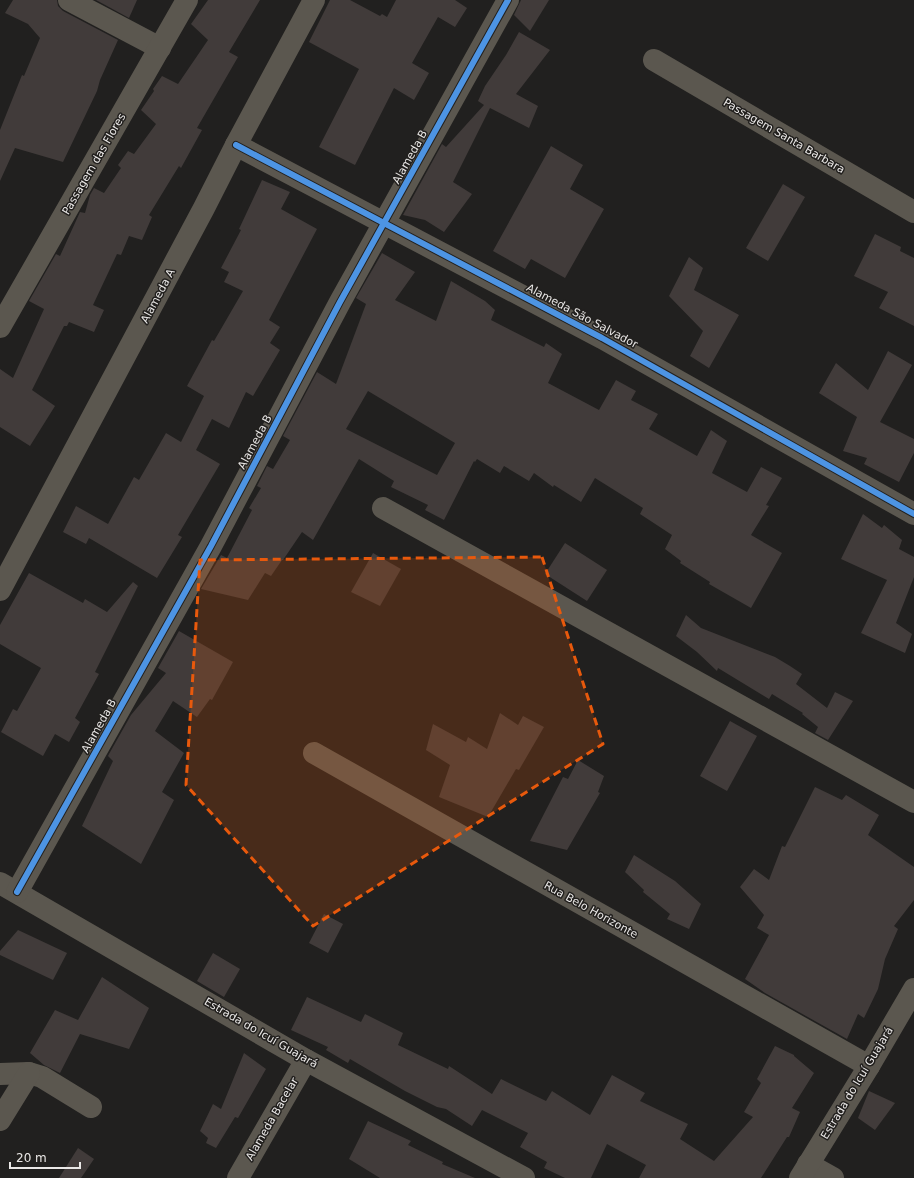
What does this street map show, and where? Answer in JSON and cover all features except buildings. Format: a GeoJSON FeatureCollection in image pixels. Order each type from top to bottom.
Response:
{"type":"FeatureCollection","features":[{"type":"Feature","properties":{"kind":"street"},"geometry":{"type":"LineString","coordinates":[[69,0],[160,48]]}},
{"type":"Feature","properties":{"kind":"street","name":"Passagem das Flores"},"geometry":{"type":"LineString","coordinates":[[0,327],[186,0]]}},
{"type":"Feature","properties":{"kind":"street","name":"Alameda A"},"geometry":{"type":"LineString","coordinates":[[0,590],[204,208],[236,144],[314,0]]}},
{"type":"Feature","properties":{"kind":"street","name":"Alameda B"},"geometry":{"type":"LineString","coordinates":[[8,888],[211,546],[340,302],[386,222],[508,0]]}},
{"type":"Feature","properties":{"kind":"street","name":"Passagem Santa Barbara"},"geometry":{"type":"LineString","coordinates":[[654,60],[914,212]]}},
{"type":"Feature","properties":{"kind":"street","name":"Alameda São Salvador"},"geometry":{"type":"LineString","coordinates":[[236,144],[386,222],[602,338],[914,514]]}},
{"type":"Feature","properties":{"kind":"street"},"geometry":{"type":"LineString","coordinates":[[383,508],[914,802]]}},
{"type":"Feature","properties":{"kind":"street","name":"Rua Belo Horizonte"},"geometry":{"type":"LineString","coordinates":[[314,753],[869,1066]]}},
{"type":"Feature","properties":{"kind":"street","name":"Estrada do Icuí Guajará"},"geometry":{"type":"LineString","coordinates":[[8,888],[306,1060],[524,1178]]}},
{"type":"Feature","properties":{"kind":"street","name":"Estrada do Icuí Guajará"},"geometry":{"type":"LineString","coordinates":[[804,1171],[869,1066],[914,988]]}},
{"type":"Feature","properties":{"kind":"street","name":"Alameda Bacelar"},"geometry":{"type":"LineString","coordinates":[[238,1178],[306,1060]]}},
{"type":"Feature","properties":{"kind":"street"},"geometry":{"type":"LineString","coordinates":[[0,1120],[29,1073]]}},
{"type":"Feature","properties":{"kind":"street"},"geometry":{"type":"LineString","coordinates":[[0,1074],[29,1073],[42,1077],[91,1107]]}},
{"type":"Feature","properties":{"kind":"street"},"geometry":{"type":"LineString","coordinates":[[804,1171],[833,1178]]}},
{"type":"Feature","properties":{"kind":"highlighted area"},"geometry":{"type":"Polygon","coordinates":[[[542,557],[603,744],[313,926],[186,785],[200,560],[542,557]]]}},
{"type":"Feature","properties":{"kind":"cycle path"},"geometry":{"type":"LineString","coordinates":[[17,892],[211,546],[340,302],[508,0]]}},
{"type":"Feature","properties":{"kind":"cycle path"},"geometry":{"type":"LineString","coordinates":[[236,145],[602,338],[914,514]]}}]}
